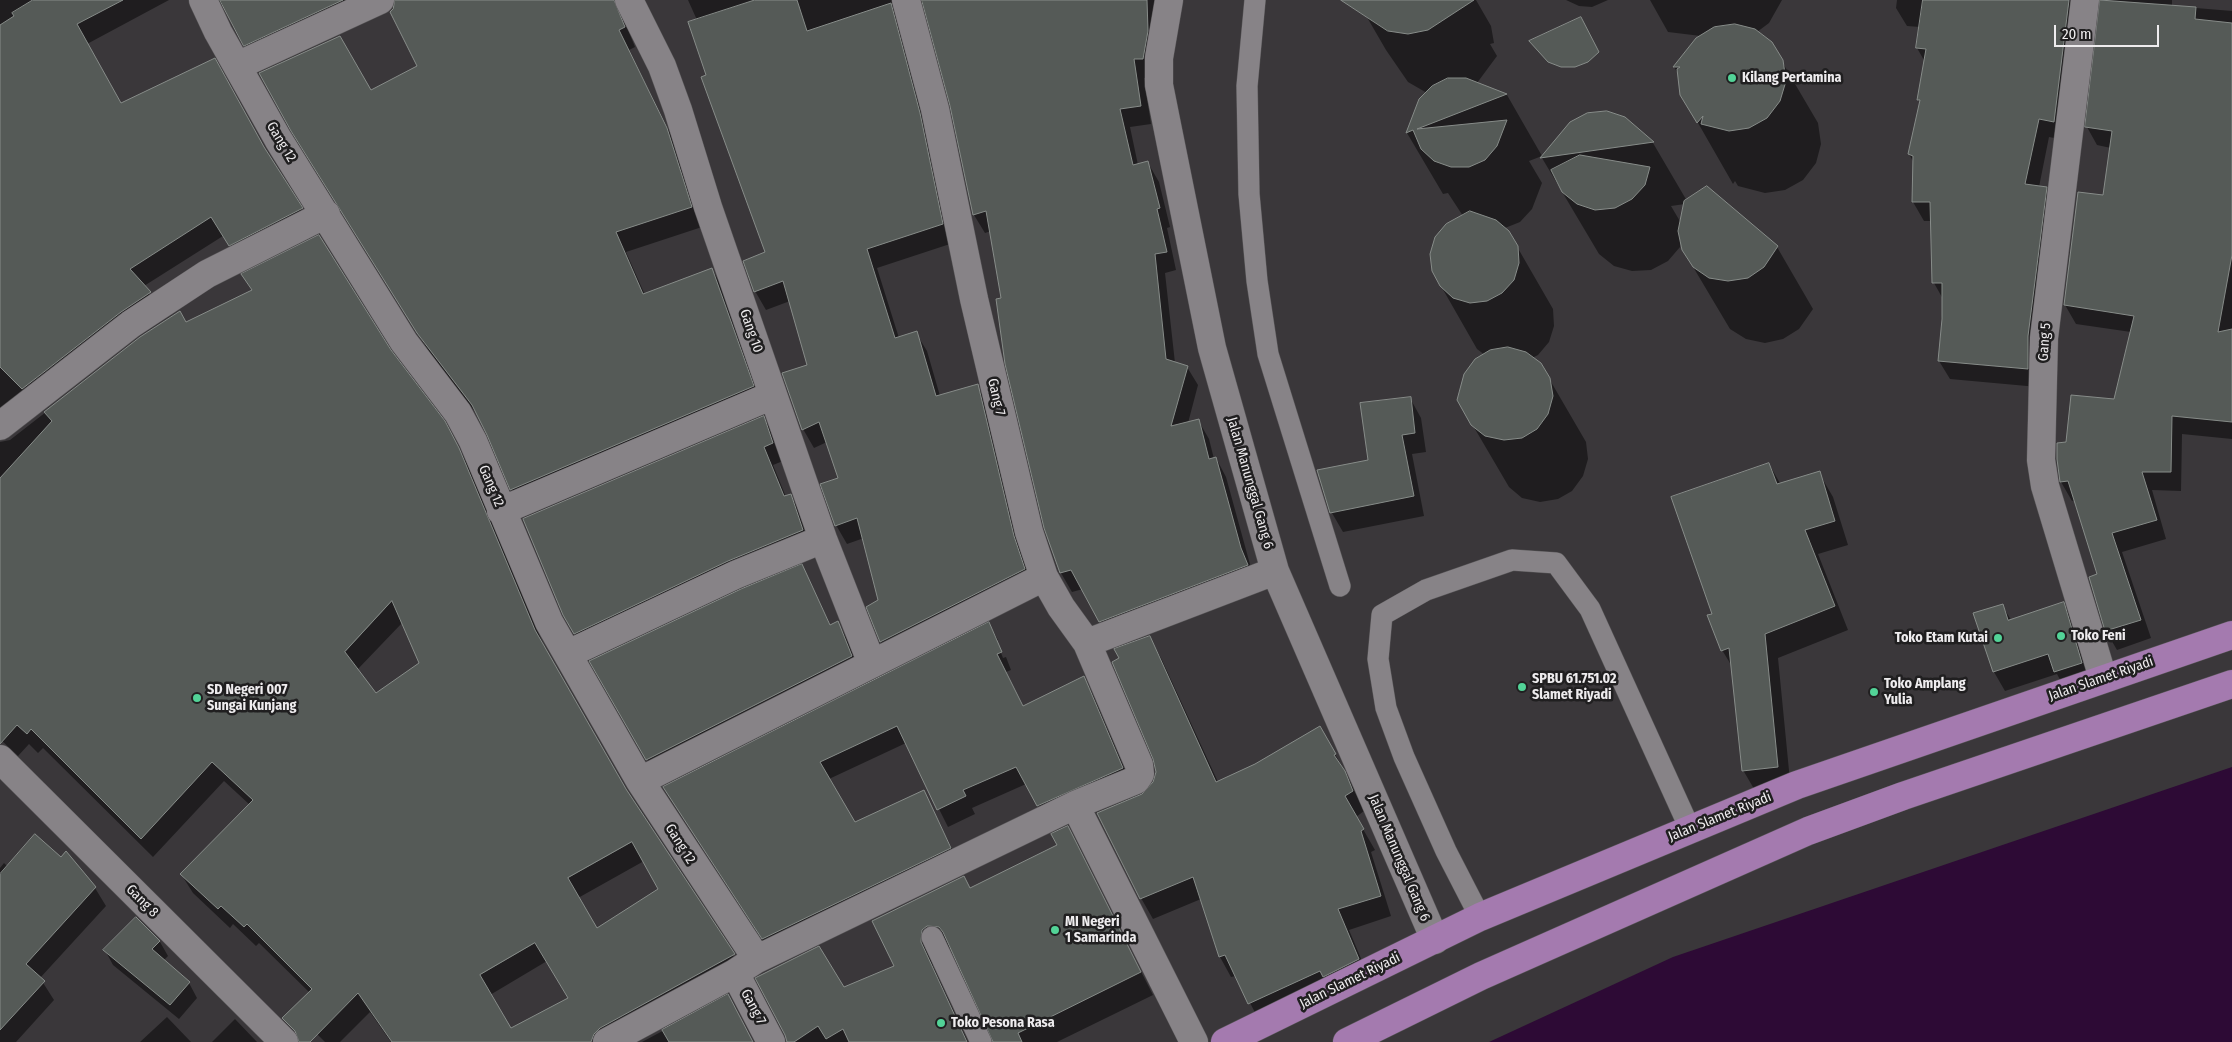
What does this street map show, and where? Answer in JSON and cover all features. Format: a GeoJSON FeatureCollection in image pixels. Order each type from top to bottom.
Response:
{"type":"FeatureCollection","features":[{"type":"Feature","properties":{"kind":"highway","name":"Jalan Slamet Riyadi"},"geometry":{"type":"LineString","coordinates":[[1225,1042],[1480,917],[1797,785],[2232,634]]}},
{"type":"Feature","properties":{"kind":"highway"},"geometry":{"type":"LineString","coordinates":[[1347,1042],[1481,976],[1808,831],[1903,796],[2232,684]]}},
{"type":"Feature","properties":{"kind":"street","name":"Gang 12"},"geometry":{"type":"LineString","coordinates":[[203,0],[278,139],[404,342],[458,413],[472,441],[539,603],[640,781],[749,947],[745,966]]}},
{"type":"Feature","properties":{"kind":"street"},"geometry":{"type":"LineString","coordinates":[[237,66],[380,0]]}},
{"type":"Feature","properties":{"kind":"street","name":"Gang 10"},"geometry":{"type":"LineString","coordinates":[[629,0],[662,66],[678,110],[708,207],[823,539],[872,664]]}},
{"type":"Feature","properties":{"kind":"street","name":"Gang 7"},"geometry":{"type":"LineString","coordinates":[[906,0],[935,109],[1003,430],[1029,532],[1044,576],[1061,607],[1087,643],[1139,765],[1140,774],[1136,780],[1075,805]]}},
{"type":"Feature","properties":{"kind":"street","name":"Jalan Manunggal Gang 6"},"geometry":{"type":"LineString","coordinates":[[1169,0],[1159,58],[1160,85],[1166,125],[1212,348],[1275,571],[1434,940]]}},
{"type":"Feature","properties":{"kind":"street","name":"Gang 5"},"geometry":{"type":"LineString","coordinates":[[2085,0],[2044,338],[2041,460],[2045,486],[2103,678]]}},
{"type":"Feature","properties":{"kind":"street"},"geometry":{"type":"LineString","coordinates":[[0,426],[131,324],[207,274],[326,214]]}},
{"type":"Feature","properties":{"kind":"street"},"geometry":{"type":"LineString","coordinates":[[501,511],[773,395]]}},
{"type":"Feature","properties":{"kind":"street"},"geometry":{"type":"LineString","coordinates":[[568,654],[735,575],[823,539]]}},
{"type":"Feature","properties":{"kind":"street"},"geometry":{"type":"LineString","coordinates":[[1087,643],[1275,571]]}},
{"type":"Feature","properties":{"kind":"street"},"geometry":{"type":"LineString","coordinates":[[640,781],[1044,576]]}},
{"type":"Feature","properties":{"kind":"street","name":"Gang 8"},"geometry":{"type":"LineString","coordinates":[[0,759],[284,1042]]}},
{"type":"Feature","properties":{"kind":"street"},"geometry":{"type":"LineString","coordinates":[[607,1042],[745,966],[1075,805],[1194,1042]]}},
{"type":"Feature","properties":{"kind":"street","name":"Gang 7"},"geometry":{"type":"LineString","coordinates":[[745,966],[771,1042]]}},
{"type":"Feature","properties":{"kind":"lane"},"geometry":{"type":"LineString","coordinates":[[1255,0],[1247,86],[1249,194],[1257,281],[1268,354],[1340,586]]}},
{"type":"Feature","properties":{"kind":"lane"},"geometry":{"type":"LineString","coordinates":[[1480,917],[1446,851],[1404,757],[1386,708],[1379,669],[1378,659],[1382,615],[1426,590],[1512,560],[1556,563],[1590,609],[1690,829]]}},
{"type":"Feature","properties":{"kind":"lane"},"geometry":{"type":"LineString","coordinates":[[932,937],[981,1042]]}},
{"type":"Feature","properties":{"kind":"shaded area"},"geometry":{"type":"Polygon","coordinates":[[[2232,767],[2232,1042],[1489,1042],[1673,957],[2232,767]]]}},
{"type":"Feature","properties":{"kind":"building"},"geometry":{"type":"Polygon","coordinates":[[[33,0],[123,0],[77,24],[121,103],[215,58],[264,147],[303,208],[229,246],[211,217],[130,269],[151,292],[121,312],[22,389],[0,367],[0,25],[14,16],[12,13],[33,0]]]}},
{"type":"Feature","properties":{"kind":"building"},"geometry":{"type":"Polygon","coordinates":[[[220,0],[343,0],[244,46],[220,0]]]}},
{"type":"Feature","properties":{"kind":"building"},"geometry":{"type":"Polygon","coordinates":[[[395,0],[614,0],[625,27],[619,30],[667,128],[692,207],[616,232],[643,294],[712,268],[754,386],[510,490],[472,405],[417,333],[291,131],[259,73],[340,36],[371,90],[417,66],[390,12],[393,9],[395,0]]]}},
{"type":"Feature","properties":{"kind":"building"},"geometry":{"type":"Polygon","coordinates":[[[755,0],[797,0],[807,31],[891,3],[920,113],[943,224],[867,249],[895,338],[917,331],[936,396],[978,384],[1014,536],[1025,569],[880,642],[866,607],[878,600],[857,518],[835,526],[820,484],[838,478],[819,422],[802,430],[782,373],[807,365],[783,281],[754,292],[743,261],[765,252],[701,77],[706,75],[688,22],[755,0]]]}},
{"type":"Feature","properties":{"kind":"building"},"geometry":{"type":"Polygon","coordinates":[[[922,0],[1147,0],[1148,31],[1143,59],[1134,59],[1141,106],[1120,109],[1133,165],[1148,161],[1160,208],[1157,209],[1167,252],[1155,254],[1166,359],[1188,366],[1171,426],[1199,419],[1209,459],[1216,457],[1241,548],[1248,565],[1099,622],[1071,570],[1060,573],[1044,528],[1005,364],[996,299],[1001,298],[986,211],[973,215],[950,106],[922,0]]]}},
{"type":"Feature","properties":{"kind":"building"},"geometry":{"type":"Polygon","coordinates":[[[1341,0],[1474,0],[1428,30],[1408,34],[1388,31],[1341,0]]]}},
{"type":"Feature","properties":{"kind":"building"},"geometry":{"type":"Polygon","coordinates":[[[1923,0],[2069,0],[2054,122],[2039,119],[2025,184],[2047,187],[2028,336],[2028,369],[1938,361],[1942,319],[1942,283],[1932,283],[1930,202],[1912,202],[1913,156],[1908,154],[1920,100],[1917,100],[1926,49],[1916,48],[1923,0]]]}},
{"type":"Feature","properties":{"kind":"building"},"geometry":{"type":"Polygon","coordinates":[[[2100,0],[2196,7],[2195,19],[2232,23],[2232,255],[2218,332],[2232,329],[2232,422],[2172,416],[2171,472],[2142,472],[2157,520],[2112,533],[2141,620],[2105,631],[2089,577],[2097,574],[2068,481],[2060,482],[2057,459],[2057,443],[2066,442],[2071,395],[2114,399],[2134,316],[2064,305],[2078,192],[2103,195],[2112,131],[2085,127],[2100,0]]]}},
{"type":"Feature","properties":{"kind":"building"},"geometry":{"type":"Polygon","coordinates":[[[1581,17],[1599,52],[1588,62],[1575,67],[1561,67],[1548,62],[1529,41],[1581,17]]]}},
{"type":"Feature","properties":{"kind":"building","name":"Kilang Pertamina"},"geometry":{"type":"Polygon","coordinates":[[[1735,24],[1755,29],[1772,42],[1783,60],[1786,81],[1780,101],[1767,118],[1749,128],[1729,131],[1701,124],[1703,116],[1697,123],[1680,95],[1677,69],[1680,67],[1673,67],[1696,38],[1714,27],[1735,24]]]}},
{"type":"Feature","properties":{"kind":"building"},"geometry":{"type":"Polygon","coordinates":[[[1448,78],[1466,78],[1507,94],[1417,129],[1507,120],[1497,146],[1485,160],[1469,167],[1451,167],[1434,161],[1421,149],[1413,130],[1406,133],[1419,99],[1432,86],[1448,78]]]}},
{"type":"Feature","properties":{"kind":"building"},"geometry":{"type":"Polygon","coordinates":[[[1607,111],[1625,117],[1654,142],[1540,158],[1570,122],[1587,113],[1607,111]]]}},
{"type":"Feature","properties":{"kind":"building"},"geometry":{"type":"Polygon","coordinates":[[[1580,155],[1650,167],[1645,185],[1632,199],[1615,208],[1595,210],[1577,204],[1562,192],[1551,170],[1580,155]]]}},
{"type":"Feature","properties":{"kind":"building"},"geometry":{"type":"Polygon","coordinates":[[[1707,186],[1778,246],[1764,267],[1748,278],[1728,281],[1709,278],[1693,267],[1682,250],[1678,231],[1684,201],[1707,186]]]}},
{"type":"Feature","properties":{"kind":"building"},"geometry":{"type":"Polygon","coordinates":[[[1470,211],[1496,220],[1509,231],[1518,246],[1519,263],[1514,280],[1502,293],[1487,301],[1470,303],[1453,298],[1440,286],[1432,271],[1430,254],[1435,237],[1446,224],[1470,211]]]}},
{"type":"Feature","properties":{"kind":"building"},"geometry":{"type":"Polygon","coordinates":[[[319,235],[391,350],[445,421],[459,448],[535,630],[626,789],[735,954],[600,1028],[594,1034],[591,1042],[392,1042],[358,993],[310,1042],[299,1042],[295,1031],[282,1018],[312,989],[247,924],[244,927],[221,906],[218,909],[180,874],[253,800],[212,762],[141,839],[31,729],[27,734],[17,725],[0,744],[0,478],[52,421],[44,412],[140,337],[180,311],[186,322],[252,290],[241,274],[319,235]],[[392,601],[345,652],[376,693],[419,663],[392,601]],[[632,842],[568,878],[597,928],[658,889],[632,842]],[[535,943],[480,975],[511,1028],[568,998],[535,943]]]}},
{"type":"Feature","properties":{"kind":"building"},"geometry":{"type":"Polygon","coordinates":[[[1508,347],[1526,352],[1541,363],[1550,378],[1553,396],[1548,414],[1537,429],[1522,438],[1504,440],[1485,436],[1471,425],[1457,400],[1464,374],[1475,359],[1490,350],[1508,347]]]}},
{"type":"Feature","properties":{"kind":"building"},"geometry":{"type":"Polygon","coordinates":[[[1411,397],[1415,433],[1402,435],[1414,496],[1330,513],[1317,470],[1368,460],[1360,403],[1411,397]]]}},
{"type":"Feature","properties":{"kind":"building"},"geometry":{"type":"Polygon","coordinates":[[[764,416],[773,443],[764,447],[784,496],[791,494],[803,530],[728,561],[574,634],[563,615],[523,519],[764,416]]]}},
{"type":"Feature","properties":{"kind":"building"},"geometry":{"type":"Polygon","coordinates":[[[1769,463],[1777,484],[1820,471],[1835,521],[1805,530],[1835,606],[1765,634],[1778,767],[1742,771],[1729,648],[1721,651],[1707,615],[1712,614],[1671,497],[1769,463]]]}},
{"type":"Feature","properties":{"kind":"building"},"geometry":{"type":"Polygon","coordinates":[[[802,564],[830,625],[838,621],[852,656],[646,760],[589,661],[741,589],[802,564]]]}},
{"type":"Feature","properties":{"kind":"building"},"geometry":{"type":"Polygon","coordinates":[[[2064,602],[2082,663],[2054,672],[2048,654],[1993,672],[1973,613],[2003,604],[2008,620],[2064,602]]]}},
{"type":"Feature","properties":{"kind":"building"},"geometry":{"type":"Polygon","coordinates":[[[989,622],[1002,652],[997,654],[1023,706],[1084,676],[1123,768],[1037,806],[1016,767],[963,790],[966,796],[937,810],[897,726],[820,762],[855,822],[924,790],[951,848],[762,939],[663,787],[989,622]]]}},
{"type":"Feature","properties":{"kind":"building"},"geometry":{"type":"Polygon","coordinates":[[[1150,636],[1216,782],[1255,764],[1320,726],[1336,754],[1334,755],[1345,771],[1353,791],[1345,796],[1364,829],[1361,831],[1381,896],[1338,909],[1359,959],[1323,977],[1320,971],[1248,1004],[1225,955],[1219,957],[1193,877],[1140,899],[1097,813],[1142,794],[1153,782],[1156,772],[1153,759],[1112,662],[1119,658],[1114,649],[1150,636]]]}},
{"type":"Feature","properties":{"kind":"building"},"geometry":{"type":"Polygon","coordinates":[[[1068,826],[1141,972],[1018,1033],[1022,1042],[993,1042],[943,932],[939,927],[927,926],[922,930],[921,942],[967,1042],[849,1042],[843,1029],[826,1039],[818,1026],[794,1042],[787,1042],[755,978],[819,946],[844,987],[894,966],[872,921],[964,876],[970,888],[1057,845],[1051,834],[1068,826]]]}},
{"type":"Feature","properties":{"kind":"building"},"geometry":{"type":"Polygon","coordinates":[[[35,834],[61,857],[66,851],[96,887],[26,964],[45,981],[0,1030],[0,874],[35,834]]]}},
{"type":"Feature","properties":{"kind":"building"},"geometry":{"type":"Polygon","coordinates":[[[136,917],[160,941],[152,949],[190,982],[170,1005],[103,950],[136,917]]]}},
{"type":"Feature","properties":{"kind":"building"},"geometry":{"type":"Polygon","coordinates":[[[728,994],[753,1042],[669,1042],[662,1030],[728,994]]]}},
{"type":"Feature","properties":{"kind":"place","name":"Kilang Pertamina"},"geometry":{"type":"Point","coordinates":[1732,78]}},
{"type":"Feature","properties":{"kind":"place","name":"Toko Feni"},"geometry":{"type":"Point","coordinates":[2061,636]}},
{"type":"Feature","properties":{"kind":"place","name":"Toko Etam Kutai"},"geometry":{"type":"Point","coordinates":[1998,638]}},
{"type":"Feature","properties":{"kind":"place","name":"SPBU 61.751.02 Slamet Riyadi"},"geometry":{"type":"Point","coordinates":[1522,687]}},
{"type":"Feature","properties":{"kind":"place","name":"Toko Amplang Yulia"},"geometry":{"type":"Point","coordinates":[1874,692]}},
{"type":"Feature","properties":{"kind":"place","name":"SD Negeri 007 Sungai Kunjang"},"geometry":{"type":"Point","coordinates":[197,698]}},
{"type":"Feature","properties":{"kind":"place","name":"MI Negeri 1 Samarinda"},"geometry":{"type":"Point","coordinates":[1055,930]}},
{"type":"Feature","properties":{"kind":"place","name":"Toko Pesona Rasa"},"geometry":{"type":"Point","coordinates":[941,1023]}}]}
